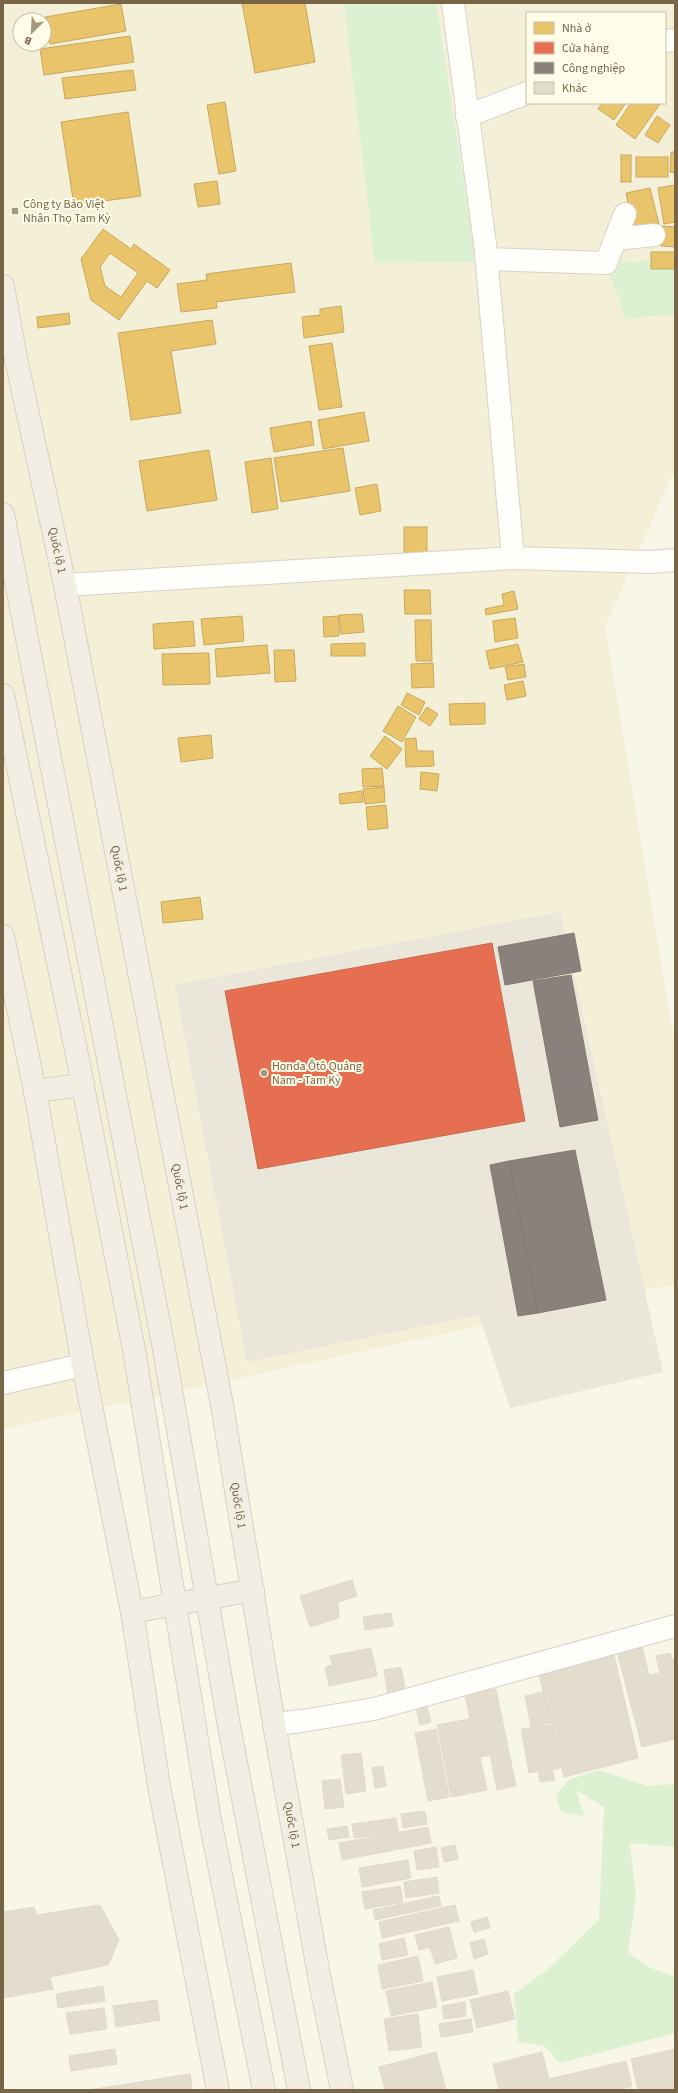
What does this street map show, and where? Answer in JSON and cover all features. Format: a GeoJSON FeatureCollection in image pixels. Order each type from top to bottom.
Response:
{"type":"FeatureCollection","features":[{"type":"Feature","properties":{"kind":"highway","name":"Quốc lộ 1"},"geometry":{"type":"LineString","coordinates":[[3,286],[16,359],[65,585],[222,1405],[274,1724],[320,1981],[342,2090]]}},
{"type":"Feature","properties":{"kind":"highway"},"geometry":{"type":"LineString","coordinates":[[3,514],[164,1349],[229,1726],[299,2090]]}},
{"type":"Feature","properties":{"kind":"highway"},"geometry":{"type":"LineString","coordinates":[[3,695],[134,1350],[210,1820],[264,2090]]}},
{"type":"Feature","properties":{"kind":"highway"},"geometry":{"type":"LineString","coordinates":[[3,936],[35,1091],[84,1365],[132,1612],[159,1786],[218,2090]]}},
{"type":"Feature","properties":{"kind":"highway"},"geometry":{"type":"LineString","coordinates":[[35,1091],[82,1085]]}},
{"type":"Feature","properties":{"kind":"highway"},"geometry":{"type":"LineString","coordinates":[[132,1612],[253,1590]]}},
{"type":"Feature","properties":{"kind":"street"},"geometry":{"type":"LineString","coordinates":[[453,3],[486,254],[514,558]]}},
{"type":"Feature","properties":{"kind":"street"},"geometry":{"type":"LineString","coordinates":[[467,116],[526,93]]}},
{"type":"Feature","properties":{"kind":"street"},"geometry":{"type":"LineString","coordinates":[[486,254],[487,259],[606,263],[625,214]]}},
{"type":"Feature","properties":{"kind":"street"},"geometry":{"type":"LineString","coordinates":[[616,239],[654,235]]}},
{"type":"Feature","properties":{"kind":"street"},"geometry":{"type":"LineString","coordinates":[[65,585],[514,558],[651,562],[675,560]]}},
{"type":"Feature","properties":{"kind":"street"},"geometry":{"type":"LineString","coordinates":[[3,1383],[84,1365]]}},
{"type":"Feature","properties":{"kind":"street"},"geometry":{"type":"LineString","coordinates":[[274,1724],[374,1709],[675,1626]]}},
{"type":"Feature","properties":{"kind":"shaded area"},"geometry":{"type":"Polygon","coordinates":[[[3,3],[675,3],[675,469],[605,626],[675,1047],[675,1284],[3,1429],[3,3]]]}},
{"type":"Feature","properties":{"kind":"shaded area"},"geometry":{"type":"Polygon","coordinates":[[[560,912],[663,1372],[510,1408],[479,1315],[247,1362],[175,985],[560,912]]]}},
{"type":"Feature","properties":{"kind":"green space"},"geometry":{"type":"Polygon","coordinates":[[[436,3],[476,262],[375,263],[344,4],[436,3]]]}},
{"type":"Feature","properties":{"kind":"green space"},"geometry":{"type":"Polygon","coordinates":[[[675,260],[675,314],[626,319],[606,263],[675,260]]]}},
{"type":"Feature","properties":{"kind":"green space"},"geometry":{"type":"Polygon","coordinates":[[[598,1770],[648,1786],[675,1784],[675,1847],[630,1843],[636,1896],[628,1953],[651,1968],[675,1976],[675,2033],[560,2063],[544,2046],[518,2042],[514,1994],[547,1970],[599,1920],[604,1807],[576,1790],[584,1816],[561,1812],[556,1796],[569,1780],[598,1770]]]}},
{"type":"Feature","properties":{"kind":"building: Nhà ở"},"geometry":{"type":"Polygon","coordinates":[[[242,3],[305,3],[315,62],[255,73],[242,3]]]}},
{"type":"Feature","properties":{"kind":"building: Nhà ở"},"geometry":{"type":"Polygon","coordinates":[[[121,4],[126,31],[52,44],[52,16],[121,4]]]}},
{"type":"Feature","properties":{"kind":"building: Nhà ở"},"geometry":{"type":"Polygon","coordinates":[[[130,36],[134,62],[44,75],[40,52],[52,52],[52,47],[130,36]]]}},
{"type":"Feature","properties":{"kind":"building: Nhà ở"},"geometry":{"type":"Polygon","coordinates":[[[133,70],[136,90],[65,99],[62,78],[133,70]]]}},
{"type":"Feature","properties":{"kind":"building: Nhà ở"},"geometry":{"type":"Polygon","coordinates":[[[225,102],[236,171],[219,174],[207,105],[225,102]]]}},
{"type":"Feature","properties":{"kind":"building: Nhà ở"},"geometry":{"type":"Polygon","coordinates":[[[601,104],[625,104],[614,120],[598,109],[601,104]]]}},
{"type":"Feature","properties":{"kind":"building: Nhà ở"},"geometry":{"type":"Polygon","coordinates":[[[630,104],[660,104],[635,139],[616,125],[630,104]]]}},
{"type":"Feature","properties":{"kind":"building: Nhà ở"},"geometry":{"type":"Polygon","coordinates":[[[128,112],[141,196],[74,205],[61,122],[128,112]]]}},
{"type":"Feature","properties":{"kind":"building: Nhà ở"},"geometry":{"type":"Polygon","coordinates":[[[657,116],[670,125],[658,143],[645,135],[657,116]]]}},
{"type":"Feature","properties":{"kind":"building: Nhà ở"},"geometry":{"type":"Polygon","coordinates":[[[671,152],[675,152],[675,173],[670,172],[671,152]]]}},
{"type":"Feature","properties":{"kind":"building: Nhà ở"},"geometry":{"type":"Polygon","coordinates":[[[621,155],[631,155],[631,182],[621,182],[621,155]]]}},
{"type":"Feature","properties":{"kind":"building: Nhà ở"},"geometry":{"type":"Polygon","coordinates":[[[636,157],[668,157],[668,177],[636,177],[636,157]]]}},
{"type":"Feature","properties":{"kind":"building: Nhà ở"},"geometry":{"type":"Polygon","coordinates":[[[217,181],[220,204],[198,207],[194,184],[217,181]]]}},
{"type":"Feature","properties":{"kind":"building: Nhà ở"},"geometry":{"type":"Polygon","coordinates":[[[675,185],[675,222],[664,224],[658,188],[675,185]]]}},
{"type":"Feature","properties":{"kind":"building: Nhà ở"},"geometry":{"type":"Polygon","coordinates":[[[650,188],[659,224],[634,229],[626,193],[650,188]]]}},
{"type":"Feature","properties":{"kind":"building: Nhà ở"},"geometry":{"type":"Polygon","coordinates":[[[662,226],[675,227],[675,247],[661,246],[662,226]]]}},
{"type":"Feature","properties":{"kind":"building: Nhà ở"},"geometry":{"type":"Polygon","coordinates":[[[103,229],[131,249],[134,244],[170,270],[157,288],[147,281],[119,320],[91,300],[81,259],[103,229]],[[110,253],[100,267],[105,286],[121,297],[138,273],[110,253]]]}},
{"type":"Feature","properties":{"kind":"building: Nhà ở"},"geometry":{"type":"Polygon","coordinates":[[[651,252],[675,252],[675,269],[651,269],[651,252]]]}},
{"type":"Feature","properties":{"kind":"building: Nhà ở"},"geometry":{"type":"Polygon","coordinates":[[[291,263],[295,292],[216,302],[217,308],[181,312],[177,284],[207,280],[206,274],[291,263]]]}},
{"type":"Feature","properties":{"kind":"building: Nhà ở"},"geometry":{"type":"Polygon","coordinates":[[[341,306],[344,332],[304,338],[302,317],[320,315],[320,309],[341,306]]]}},
{"type":"Feature","properties":{"kind":"building: Nhà ở"},"geometry":{"type":"Polygon","coordinates":[[[69,313],[70,324],[38,328],[37,317],[69,313]]]}},
{"type":"Feature","properties":{"kind":"building: Nhà ở"},"geometry":{"type":"Polygon","coordinates":[[[212,320],[216,344],[171,351],[181,413],[131,420],[118,333],[212,320]]]}},
{"type":"Feature","properties":{"kind":"building: Nhà ở"},"geometry":{"type":"Polygon","coordinates":[[[332,343],[342,407],[319,410],[309,346],[332,343]]]}},
{"type":"Feature","properties":{"kind":"building: Nhà ở"},"geometry":{"type":"Polygon","coordinates":[[[364,412],[369,441],[323,449],[318,420],[364,412]]]}},
{"type":"Feature","properties":{"kind":"building: Nhà ở"},"geometry":{"type":"Polygon","coordinates":[[[311,421],[314,445],[274,452],[270,428],[311,421]]]}},
{"type":"Feature","properties":{"kind":"building: Nhà ở"},"geometry":{"type":"Polygon","coordinates":[[[343,448],[350,491],[281,502],[274,458],[343,448]]]}},
{"type":"Feature","properties":{"kind":"building: Nhà ở"},"geometry":{"type":"Polygon","coordinates":[[[209,450],[217,500],[147,511],[139,461],[209,450]]]}},
{"type":"Feature","properties":{"kind":"building: Nhà ở"},"geometry":{"type":"Polygon","coordinates":[[[271,458],[278,509],[252,513],[245,462],[271,458]]]}},
{"type":"Feature","properties":{"kind":"building: Nhà ở"},"geometry":{"type":"Polygon","coordinates":[[[377,484],[381,511],[360,515],[355,488],[377,484]]]}},
{"type":"Feature","properties":{"kind":"building: Nhà ở"},"geometry":{"type":"Polygon","coordinates":[[[404,527],[427,527],[427,555],[404,555],[404,527]]]}},
{"type":"Feature","properties":{"kind":"building: Nhà ở"},"geometry":{"type":"Polygon","coordinates":[[[404,590],[430,590],[431,614],[405,614],[404,590]]]}},
{"type":"Feature","properties":{"kind":"building: Nhà ở"},"geometry":{"type":"Polygon","coordinates":[[[514,591],[518,609],[486,615],[485,609],[504,605],[502,594],[514,591]]]}},
{"type":"Feature","properties":{"kind":"building: Nhà ở"},"geometry":{"type":"Polygon","coordinates":[[[362,614],[364,632],[341,634],[339,615],[362,614]]]}},
{"type":"Feature","properties":{"kind":"building: Nhà ở"},"geometry":{"type":"Polygon","coordinates":[[[242,616],[244,641],[204,645],[201,619],[242,616]]]}},
{"type":"Feature","properties":{"kind":"building: Nhà ở"},"geometry":{"type":"Polygon","coordinates":[[[339,616],[339,636],[324,637],[323,617],[339,616]]]}},
{"type":"Feature","properties":{"kind":"building: Nhà ở"},"geometry":{"type":"Polygon","coordinates":[[[515,618],[518,638],[495,642],[493,621],[515,618]]]}},
{"type":"Feature","properties":{"kind":"building: Nhà ở"},"geometry":{"type":"Polygon","coordinates":[[[415,620],[431,620],[432,661],[416,661],[415,620]]]}},
{"type":"Feature","properties":{"kind":"building: Nhà ở"},"geometry":{"type":"Polygon","coordinates":[[[193,621],[195,646],[154,649],[153,624],[193,621]]]}},
{"type":"Feature","properties":{"kind":"building: Nhà ở"},"geometry":{"type":"Polygon","coordinates":[[[365,643],[365,656],[331,656],[331,644],[365,643]]]}},
{"type":"Feature","properties":{"kind":"building: Nhà ở"},"geometry":{"type":"Polygon","coordinates":[[[518,644],[523,662],[490,669],[486,651],[518,644]]]}},
{"type":"Feature","properties":{"kind":"building: Nhà ở"},"geometry":{"type":"Polygon","coordinates":[[[267,645],[270,673],[217,677],[215,649],[267,645]]]}},
{"type":"Feature","properties":{"kind":"building: Nhà ở"},"geometry":{"type":"Polygon","coordinates":[[[274,650],[294,650],[296,681],[275,682],[274,650]]]}},
{"type":"Feature","properties":{"kind":"building: Nhà ở"},"geometry":{"type":"Polygon","coordinates":[[[209,653],[210,684],[163,685],[162,654],[209,653]]]}},
{"type":"Feature","properties":{"kind":"building: Nhà ở"},"geometry":{"type":"Polygon","coordinates":[[[433,663],[434,687],[412,688],[411,664],[433,663]]]}},
{"type":"Feature","properties":{"kind":"building: Nhà ở"},"geometry":{"type":"Polygon","coordinates":[[[524,664],[526,677],[508,680],[505,667],[524,664]]]}},
{"type":"Feature","properties":{"kind":"building: Nhà ở"},"geometry":{"type":"Polygon","coordinates":[[[523,681],[526,696],[507,700],[504,685],[523,681]]]}},
{"type":"Feature","properties":{"kind":"building: Nhà ở"},"geometry":{"type":"Polygon","coordinates":[[[407,693],[425,702],[419,715],[401,705],[407,693]]]}},
{"type":"Feature","properties":{"kind":"building: Nhà ở"},"geometry":{"type":"Polygon","coordinates":[[[485,703],[485,724],[450,725],[449,704],[485,703]]]}},
{"type":"Feature","properties":{"kind":"building: Nhà ở"},"geometry":{"type":"Polygon","coordinates":[[[398,706],[416,717],[402,742],[383,731],[398,706]]]}},
{"type":"Feature","properties":{"kind":"building: Nhà ở"},"geometry":{"type":"Polygon","coordinates":[[[427,707],[438,714],[430,726],[419,719],[427,707]]]}},
{"type":"Feature","properties":{"kind":"building: Nhà ở"},"geometry":{"type":"Polygon","coordinates":[[[211,735],[213,758],[181,762],[178,738],[211,735]]]}},
{"type":"Feature","properties":{"kind":"building: Nhà ở"},"geometry":{"type":"Polygon","coordinates":[[[385,736],[402,749],[387,769],[370,756],[385,736]]]}},
{"type":"Feature","properties":{"kind":"building: Nhà ở"},"geometry":{"type":"Polygon","coordinates":[[[416,738],[417,751],[433,751],[434,766],[406,767],[405,739],[416,738]]]}},
{"type":"Feature","properties":{"kind":"building: Nhà ở"},"geometry":{"type":"Polygon","coordinates":[[[382,768],[384,786],[363,787],[362,769],[382,768]]]}},
{"type":"Feature","properties":{"kind":"building: Nhà ở"},"geometry":{"type":"Polygon","coordinates":[[[421,772],[439,774],[437,791],[420,789],[421,772]]]}},
{"type":"Feature","properties":{"kind":"building: Nhà ở"},"geometry":{"type":"Polygon","coordinates":[[[384,787],[385,802],[365,804],[363,789],[384,787]]]}},
{"type":"Feature","properties":{"kind":"building: Nhà ở"},"geometry":{"type":"Polygon","coordinates":[[[362,791],[363,802],[340,804],[339,794],[362,791]]]}},
{"type":"Feature","properties":{"kind":"building: Nhà ở"},"geometry":{"type":"Polygon","coordinates":[[[386,805],[388,828],[368,830],[366,807],[386,805]]]}},
{"type":"Feature","properties":{"kind":"building: Nhà ở"},"geometry":{"type":"Polygon","coordinates":[[[200,897],[203,919],[163,923],[161,902],[200,897]]]}},
{"type":"Feature","properties":{"kind":"building: Cửa hàng"},"geometry":{"type":"Polygon","coordinates":[[[492,943],[525,1121],[258,1169],[225,991],[492,943]]]}},
{"type":"Feature","properties":{"kind":"building: Công nghiệp"},"geometry":{"type":"Polygon","coordinates":[[[574,933],[581,971],[505,985],[498,947],[574,933]]]}},
{"type":"Feature","properties":{"kind":"building: Công nghiệp"},"geometry":{"type":"Polygon","coordinates":[[[571,975],[598,1120],[560,1127],[533,981],[571,975]]]}},
{"type":"Feature","properties":{"kind":"building: Công nghiệp"},"geometry":{"type":"Polygon","coordinates":[[[575,1150],[606,1300],[538,1313],[509,1161],[575,1150]]]}},
{"type":"Feature","properties":{"kind":"building: Công nghiệp"},"geometry":{"type":"Polygon","coordinates":[[[509,1161],[538,1313],[518,1316],[490,1165],[509,1161]]]}},
{"type":"Feature","properties":{"kind":"building: Khác"},"geometry":{"type":"Polygon","coordinates":[[[352,1580],[357,1596],[338,1602],[339,1618],[310,1627],[300,1596],[352,1580]]]}},
{"type":"Feature","properties":{"kind":"building: Khác"},"geometry":{"type":"Polygon","coordinates":[[[391,1613],[393,1626],[365,1630],[363,1617],[391,1613]]]}},
{"type":"Feature","properties":{"kind":"building: Khác"},"geometry":{"type":"Polygon","coordinates":[[[641,1642],[649,1675],[660,1673],[656,1656],[670,1653],[675,1665],[675,1739],[642,1747],[616,1648],[641,1642]]]}},
{"type":"Feature","properties":{"kind":"building: Khác"},"geometry":{"type":"Polygon","coordinates":[[[371,1648],[377,1676],[329,1686],[325,1667],[332,1665],[330,1656],[371,1648]]]}},
{"type":"Feature","properties":{"kind":"building: Khác"},"geometry":{"type":"Polygon","coordinates":[[[613,1651],[638,1758],[564,1777],[538,1670],[613,1651]]]}},
{"type":"Feature","properties":{"kind":"building: Khác"},"geometry":{"type":"Polygon","coordinates":[[[401,1667],[406,1693],[388,1696],[384,1670],[401,1667]]]}},
{"type":"Feature","properties":{"kind":"building: Khác"},"geometry":{"type":"Polygon","coordinates":[[[496,1689],[516,1786],[497,1790],[490,1755],[480,1757],[487,1790],[451,1797],[437,1725],[470,1719],[465,1695],[496,1689]]]}},
{"type":"Feature","properties":{"kind":"building: Khác"},"geometry":{"type":"Polygon","coordinates":[[[543,1692],[550,1723],[531,1727],[525,1696],[543,1692]]]}},
{"type":"Feature","properties":{"kind":"building: Khác"},"geometry":{"type":"Polygon","coordinates":[[[427,1706],[431,1722],[420,1725],[416,1709],[427,1706]]]}},
{"type":"Feature","properties":{"kind":"building: Khác"},"geometry":{"type":"Polygon","coordinates":[[[552,1725],[560,1768],[552,1770],[555,1780],[540,1782],[538,1771],[529,1773],[521,1729],[552,1725]]]}},
{"type":"Feature","properties":{"kind":"building: Khác"},"geometry":{"type":"Polygon","coordinates":[[[436,1729],[449,1797],[428,1801],[415,1733],[436,1729]]]}},
{"type":"Feature","properties":{"kind":"building: Khác"},"geometry":{"type":"Polygon","coordinates":[[[361,1753],[366,1791],[346,1794],[341,1755],[361,1753]]]}},
{"type":"Feature","properties":{"kind":"building: Khác"},"geometry":{"type":"Polygon","coordinates":[[[383,1766],[386,1786],[375,1788],[372,1768],[383,1766]]]}},
{"type":"Feature","properties":{"kind":"building: Khác"},"geometry":{"type":"Polygon","coordinates":[[[340,1779],[344,1807],[325,1809],[322,1781],[340,1779]]]}},
{"type":"Feature","properties":{"kind":"building: Khác"},"geometry":{"type":"Polygon","coordinates":[[[425,1811],[427,1824],[403,1828],[401,1814],[425,1811]]]}},
{"type":"Feature","properties":{"kind":"building: Khác"},"geometry":{"type":"Polygon","coordinates":[[[396,1818],[398,1832],[354,1838],[352,1824],[396,1818]]]}},
{"type":"Feature","properties":{"kind":"building: Khác"},"geometry":{"type":"Polygon","coordinates":[[[347,1826],[349,1837],[329,1840],[327,1829],[347,1826]]]}},
{"type":"Feature","properties":{"kind":"building: Khác"},"geometry":{"type":"Polygon","coordinates":[[[428,1827],[431,1843],[342,1860],[339,1843],[428,1827]]]}},
{"type":"Feature","properties":{"kind":"building: Khác"},"geometry":{"type":"Polygon","coordinates":[[[455,1845],[458,1859],[444,1862],[441,1848],[455,1845]]]}},
{"type":"Feature","properties":{"kind":"building: Khác"},"geometry":{"type":"Polygon","coordinates":[[[436,1847],[439,1867],[417,1870],[414,1851],[436,1847]]]}},
{"type":"Feature","properties":{"kind":"building: Khác"},"geometry":{"type":"Polygon","coordinates":[[[408,1860],[411,1878],[362,1887],[359,1868],[408,1860]]]}},
{"type":"Feature","properties":{"kind":"building: Khác"},"geometry":{"type":"Polygon","coordinates":[[[437,1877],[439,1893],[406,1898],[404,1882],[437,1877]]]}},
{"type":"Feature","properties":{"kind":"building: Khác"},"geometry":{"type":"Polygon","coordinates":[[[400,1886],[403,1902],[365,1909],[362,1892],[400,1886]]]}},
{"type":"Feature","properties":{"kind":"building: Khác"},"geometry":{"type":"Polygon","coordinates":[[[439,1896],[441,1906],[375,1920],[373,1910],[439,1896]]]}},
{"type":"Feature","properties":{"kind":"building: Khác"},"geometry":{"type":"Polygon","coordinates":[[[100,1905],[119,1940],[108,1965],[50,1977],[53,1989],[3,1998],[3,1912],[34,1907],[37,1915],[100,1905]]]}},
{"type":"Feature","properties":{"kind":"building: Khác"},"geometry":{"type":"Polygon","coordinates":[[[455,1905],[459,1921],[382,1938],[379,1922],[455,1905]]]}},
{"type":"Feature","properties":{"kind":"building: Khác"},"geometry":{"type":"Polygon","coordinates":[[[487,1917],[490,1928],[474,1932],[471,1922],[487,1917]]]}},
{"type":"Feature","properties":{"kind":"building: Khác"},"geometry":{"type":"Polygon","coordinates":[[[449,1927],[457,1958],[435,1964],[430,1947],[419,1950],[415,1935],[449,1927]]]}},
{"type":"Feature","properties":{"kind":"building: Khác"},"geometry":{"type":"Polygon","coordinates":[[[404,1938],[408,1955],[382,1960],[379,1944],[404,1938]]]}},
{"type":"Feature","properties":{"kind":"building: Khác"},"geometry":{"type":"Polygon","coordinates":[[[484,1939],[488,1954],[474,1959],[470,1943],[484,1939]]]}},
{"type":"Feature","properties":{"kind":"building: Khác"},"geometry":{"type":"Polygon","coordinates":[[[418,1956],[423,1981],[382,1989],[378,1965],[418,1956]]]}},
{"type":"Feature","properties":{"kind":"building: Khác"},"geometry":{"type":"Polygon","coordinates":[[[473,1970],[478,1994],[442,2001],[437,1977],[473,1970]]]}},
{"type":"Feature","properties":{"kind":"building: Khác"},"geometry":{"type":"Polygon","coordinates":[[[432,1982],[437,2007],[391,2016],[386,1991],[432,1982]]]}},
{"type":"Feature","properties":{"kind":"building: Khác"},"geometry":{"type":"Polygon","coordinates":[[[103,1986],[105,2001],[58,2008],[56,1994],[103,1986]]]}},
{"type":"Feature","properties":{"kind":"building: Khác"},"geometry":{"type":"Polygon","coordinates":[[[508,1991],[515,2019],[477,2028],[470,2000],[508,1991]]]}},
{"type":"Feature","properties":{"kind":"building: Khác"},"geometry":{"type":"Polygon","coordinates":[[[157,2000],[160,2020],[116,2027],[113,2006],[157,2000]]]}},
{"type":"Feature","properties":{"kind":"building: Khác"},"geometry":{"type":"Polygon","coordinates":[[[465,2002],[466,2016],[444,2019],[442,2006],[465,2002]]]}},
{"type":"Feature","properties":{"kind":"building: Khác"},"geometry":{"type":"Polygon","coordinates":[[[104,2008],[107,2029],[70,2034],[66,2013],[104,2008]]]}},
{"type":"Feature","properties":{"kind":"building: Khác"},"geometry":{"type":"Polygon","coordinates":[[[418,2014],[422,2047],[389,2051],[384,2019],[418,2014]]]}},
{"type":"Feature","properties":{"kind":"building: Khác"},"geometry":{"type":"Polygon","coordinates":[[[471,2019],[473,2032],[441,2037],[439,2024],[471,2019]]]}},
{"type":"Feature","properties":{"kind":"building: Khác"},"geometry":{"type":"Polygon","coordinates":[[[115,2049],[117,2064],[71,2071],[69,2056],[115,2049]]]}},
{"type":"Feature","properties":{"kind":"building: Khác"},"geometry":{"type":"Polygon","coordinates":[[[675,2049],[675,2088],[665,2090],[638,2090],[631,2059],[675,2049]]]}},
{"type":"Feature","properties":{"kind":"building: Khác"},"geometry":{"type":"Polygon","coordinates":[[[436,2052],[446,2090],[385,2090],[379,2067],[436,2052]]]}},
{"type":"Feature","properties":{"kind":"building: Khác"},"geometry":{"type":"Polygon","coordinates":[[[542,2052],[549,2079],[626,2061],[632,2086],[617,2090],[499,2090],[493,2064],[542,2052]]]}},
{"type":"Feature","properties":{"kind":"building: Khác"},"geometry":{"type":"Polygon","coordinates":[[[190,2074],[192,2090],[89,2090],[190,2074]]]}},
{"type":"Feature","properties":{"kind":"place","name":"Công ty Bảo Việt Nhân Thọ Tam Kỳ"},"geometry":{"type":"Point","coordinates":[15,211]}},
{"type":"Feature","properties":{"kind":"place","name":"Honda Ôtô Quảng Nam - Tam Kỳ"},"geometry":{"type":"Point","coordinates":[264,1073]}}]}
